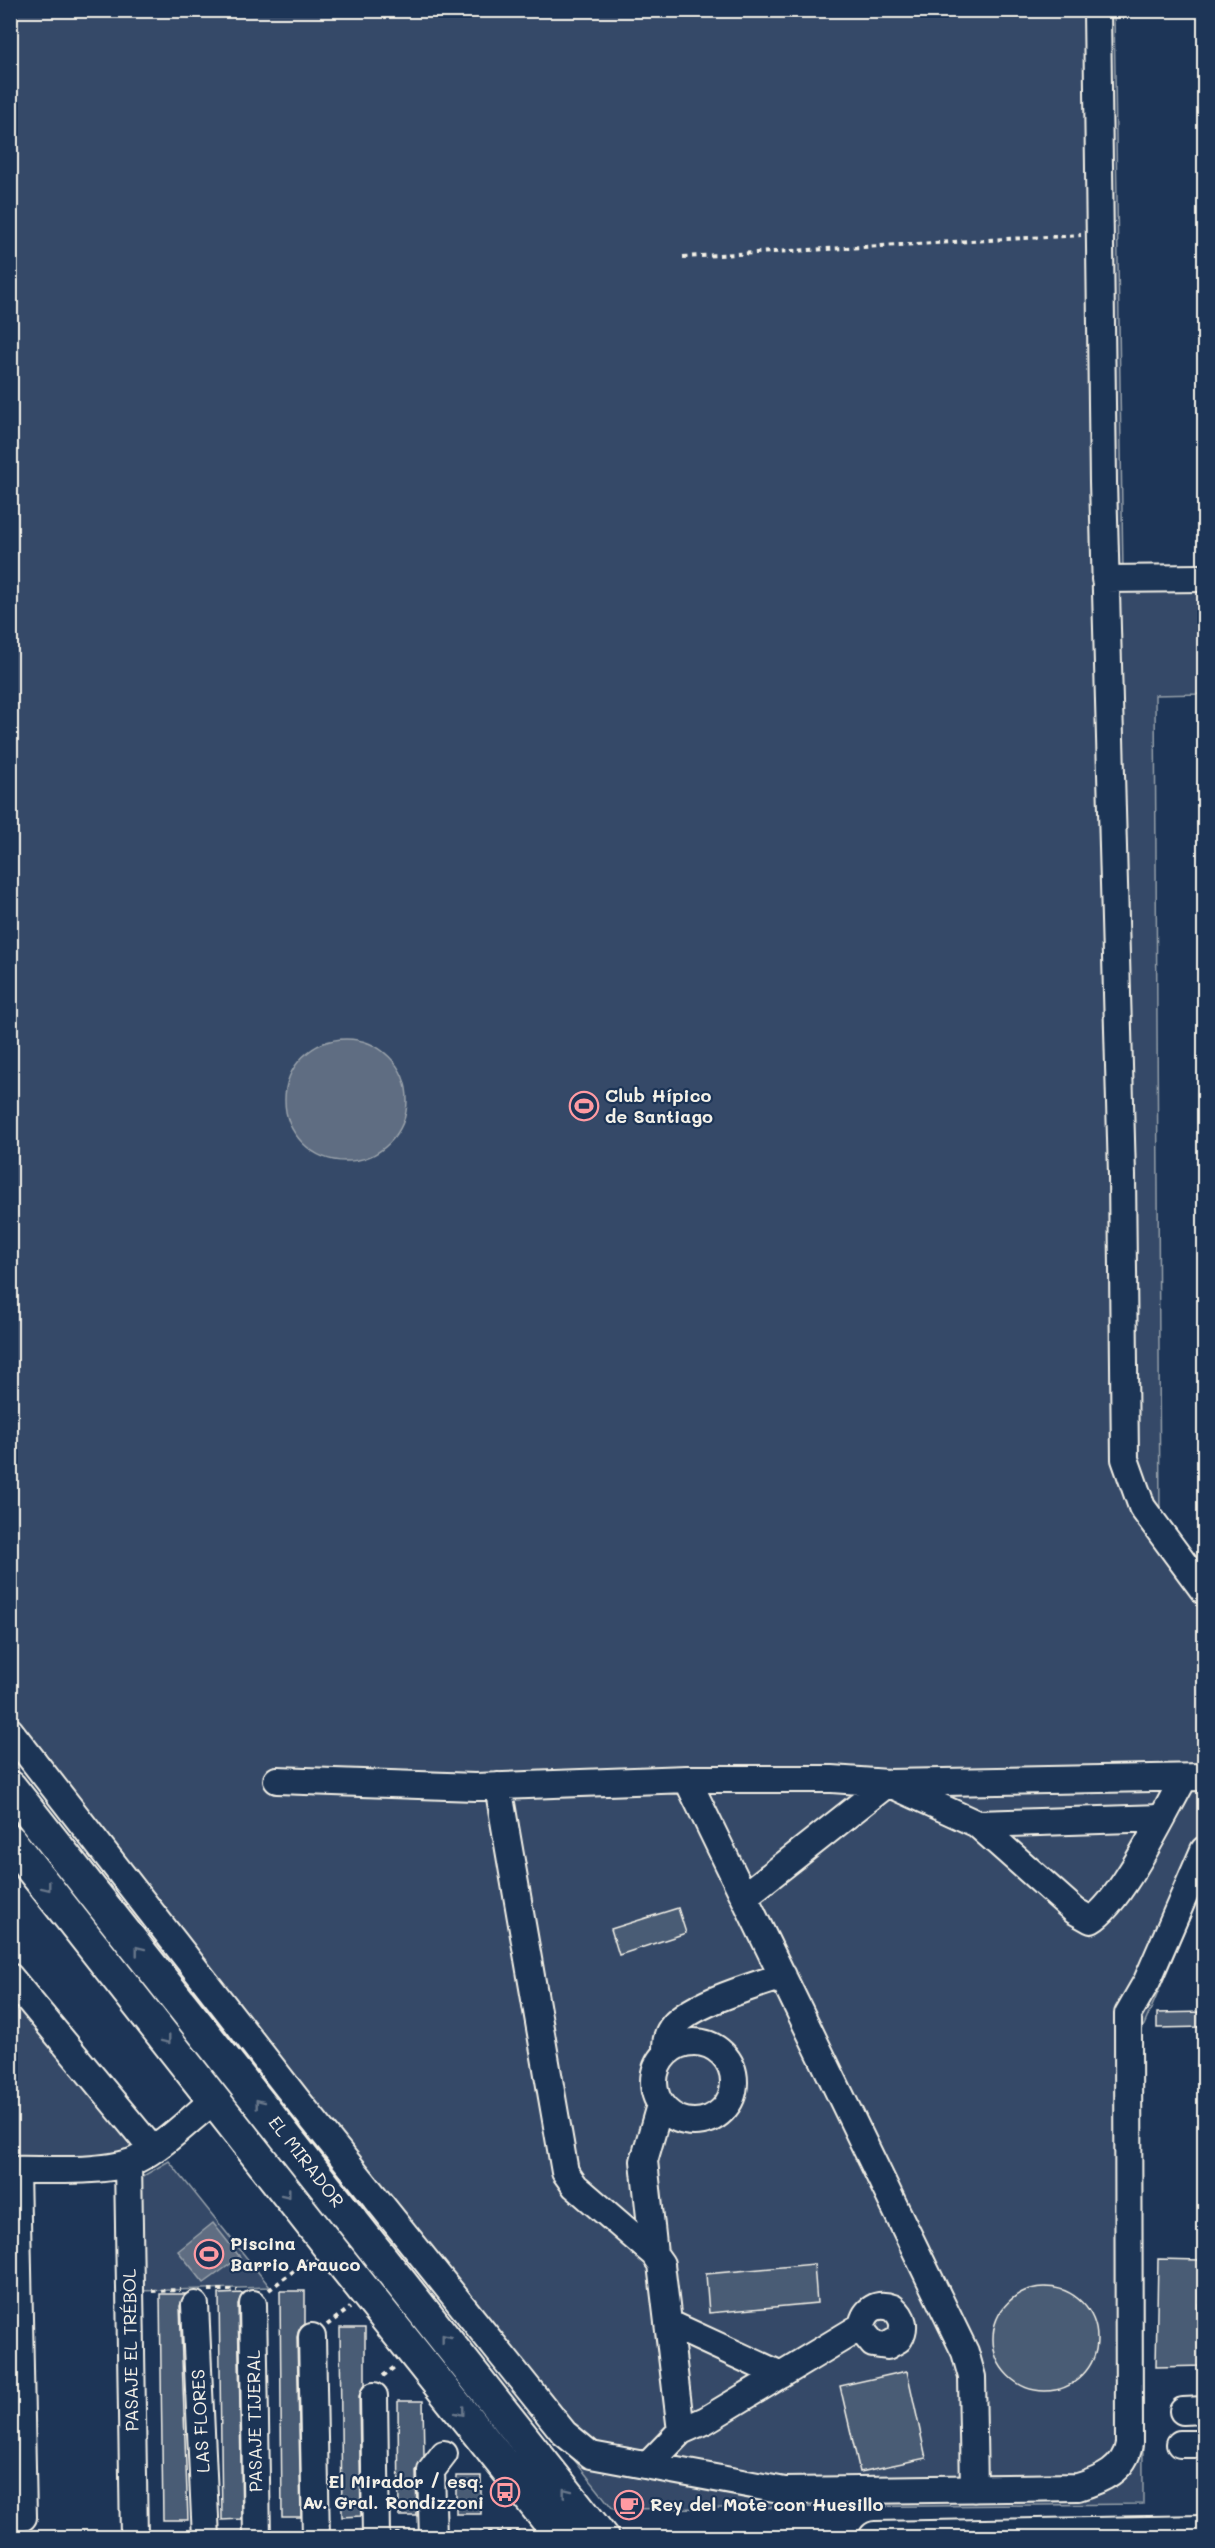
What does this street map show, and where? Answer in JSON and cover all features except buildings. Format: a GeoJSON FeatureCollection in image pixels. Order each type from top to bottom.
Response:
{"type":"FeatureCollection","features":[{"type":"Feature","properties":{"kind":"main road","name":"EL MIRADOR"},"geometry":{"type":"LineString","coordinates":[[10,1787],[602,2538]]}},
{"type":"Feature","properties":{"kind":"main road"},"geometry":{"type":"LineString","coordinates":[[10,1839],[36,1819]]}},
{"type":"Feature","properties":{"kind":"main road","name":"EL MIRADOR"},"geometry":{"type":"LineString","coordinates":[[10,1839],[327,2244],[560,2535]]}},
{"type":"Feature","properties":{"kind":"main road"},"geometry":{"type":"LineString","coordinates":[[268,2169],[294,2148]]}},
{"type":"Feature","properties":{"kind":"main road"},"geometry":{"type":"LineString","coordinates":[[875,2538],[1204,2532]]}},
{"type":"Feature","properties":{"kind":"street"},"geometry":{"type":"LineString","coordinates":[[1097,10],[1105,579],[1122,1175],[1125,1459],[1142,1507],[1204,1591]]}},
{"type":"Feature","properties":{"kind":"street"},"geometry":{"type":"LineString","coordinates":[[1105,579],[1204,578]]}},
{"type":"Feature","properties":{"kind":"street"},"geometry":{"type":"LineString","coordinates":[[10,1731],[291,2092],[564,2433],[591,2455],[785,2491],[1078,2487],[1093,2482],[1116,2469],[1128,2453],[1128,2014],[1147,1981],[1204,1850]]}},
{"type":"Feature","properties":{"kind":"street"},"geometry":{"type":"LineString","coordinates":[[888,1783],[977,1824],[1075,1911],[1091,1920],[1103,1913],[1117,1894],[1161,1818],[1194,1778]]}},
{"type":"Feature","properties":{"kind":"street"},"geometry":{"type":"LineString","coordinates":[[277,1780],[498,1786],[687,1779],[832,1779],[888,1783],[1194,1778]]}},
{"type":"Feature","properties":{"kind":"street"},"geometry":{"type":"LineString","coordinates":[[687,1779],[965,2352],[972,2377],[974,2489]]}},
{"type":"Feature","properties":{"kind":"street"},"geometry":{"type":"LineString","coordinates":[[745,1896],[888,1783]]}},
{"type":"Feature","properties":{"kind":"street"},"geometry":{"type":"LineString","coordinates":[[498,1786],[565,2172],[575,2186],[654,2254],[661,2264],[681,2431]]}},
{"type":"Feature","properties":{"kind":"street"},"geometry":{"type":"LineString","coordinates":[[977,1824],[1161,1818]]}},
{"type":"Feature","properties":{"kind":"street"},"geometry":{"type":"LineString","coordinates":[[666,2052],[668,2035],[677,2023],[717,1998],[783,1976]]}},
{"type":"Feature","properties":{"kind":"street"},"geometry":{"type":"LineString","coordinates":[[10,1977],[152,2149]]}},
{"type":"Feature","properties":{"kind":"street"},"geometry":{"type":"LineString","coordinates":[[683,2042],[703,2042],[720,2051],[731,2067],[734,2086],[732,2096],[721,2111],[704,2121],[684,2121],[675,2118],[660,2105],[653,2087],[653,2077],[655,2068],[666,2052],[683,2042]]}},
{"type":"Feature","properties":{"kind":"street"},"geometry":{"type":"LineString","coordinates":[[23,2517],[13,2170],[105,2167],[128,2163],[152,2149],[214,2100]]}},
{"type":"Feature","properties":{"kind":"street"},"geometry":{"type":"LineString","coordinates":[[654,2254],[644,2161],[660,2105]]}},
{"type":"Feature","properties":{"kind":"street","name":"PASAJE EL TRÉBOL"},"geometry":{"type":"LineString","coordinates":[[128,2163],[134,2538]]}},
{"type":"Feature","properties":{"kind":"street","name":"LAS FLORES"},"geometry":{"type":"LineString","coordinates":[[196,2295],[206,2537]]}},
{"type":"Feature","properties":{"kind":"street","name":"PASAJE TIJERAL"},"geometry":{"type":"LineString","coordinates":[[252,2295],[257,2537]]}},
{"type":"Feature","properties":{"kind":"street"},"geometry":{"type":"LineString","coordinates":[[668,2323],[781,2375]]}},
{"type":"Feature","properties":{"kind":"street"},"geometry":{"type":"LineString","coordinates":[[648,2465],[681,2431],[706,2420],[862,2326]]}},
{"type":"Feature","properties":{"kind":"street"},"geometry":{"type":"LineString","coordinates":[[312,2337],[316,2536]]}},
{"type":"Feature","properties":{"kind":"street"},"geometry":{"type":"LineString","coordinates":[[374,2396],[376,2536]]}},
{"type":"Feature","properties":{"kind":"street"},"geometry":{"type":"LineString","coordinates":[[433,2536],[431,2470],[444,2454]]}},
{"type":"Feature","properties":{"kind":"path"},"geometry":{"type":"LineString","coordinates":[[684,257],[1099,234]]}},
{"type":"Feature","properties":{"kind":"path"},"geometry":{"type":"LineString","coordinates":[[130,2291],[196,2295],[252,2295],[271,2290],[327,2244]]}},
{"type":"Feature","properties":{"kind":"path"},"geometry":{"type":"LineString","coordinates":[[257,2537],[560,2535]]}},
{"type":"Feature","properties":{"kind":"path"},"geometry":{"type":"LineString","coordinates":[[145,2538],[206,2537]]}},
{"type":"Feature","properties":{"kind":"shaded area","name":"Club Hípico de Santiago"},"geometry":{"type":"Polygon","coordinates":[[[11,11],[1114,11],[1123,570],[1204,570],[1204,614],[1200,614],[1201,694],[1155,695],[1160,1518],[1204,1565],[1204,1885],[1142,2030],[1143,2504],[613,2509],[11,1747],[11,11]]]}},
{"type":"Feature","properties":{"kind":"shaded area"},"geometry":{"type":"Polygon","coordinates":[[[346,1039],[370,1043],[389,1057],[403,1076],[407,1100],[403,1124],[389,1143],[370,1157],[346,1161],[322,1157],[303,1143],[289,1124],[285,1100],[289,1076],[303,1057],[322,1043],[346,1039]]]}},
{"type":"Feature","properties":{"kind":"shaded area"},"geometry":{"type":"Polygon","coordinates":[[[10,1985],[137,2144],[116,2155],[11,2158],[10,1985]]]}},
{"type":"Feature","properties":{"kind":"shaded area"},"geometry":{"type":"Polygon","coordinates":[[[169,2161],[270,2287],[138,2291],[138,2179],[169,2161]]]}},
{"type":"Feature","properties":{"kind":"shaded area","name":"Piscina Barrio Arauco"},"geometry":{"type":"Polygon","coordinates":[[[213,2223],[240,2257],[204,2283],[178,2251],[213,2223]]]}},
{"type":"Feature","properties":{"kind":"place","name":"Club Hípico de Santiago"},"geometry":{"type":"Point","coordinates":[584,1106]}},
{"type":"Feature","properties":{"kind":"place","name":"Piscina Barrio Arauco"},"geometry":{"type":"Point","coordinates":[209,2254]}},
{"type":"Feature","properties":{"kind":"place","name":"El Mirador / esq. Av. Gral. Rondizzoni"},"geometry":{"type":"Point","coordinates":[505,2492]}},
{"type":"Feature","properties":{"kind":"place","name":"Rey del Mote con Huesillo"},"geometry":{"type":"Point","coordinates":[629,2505]}}]}
